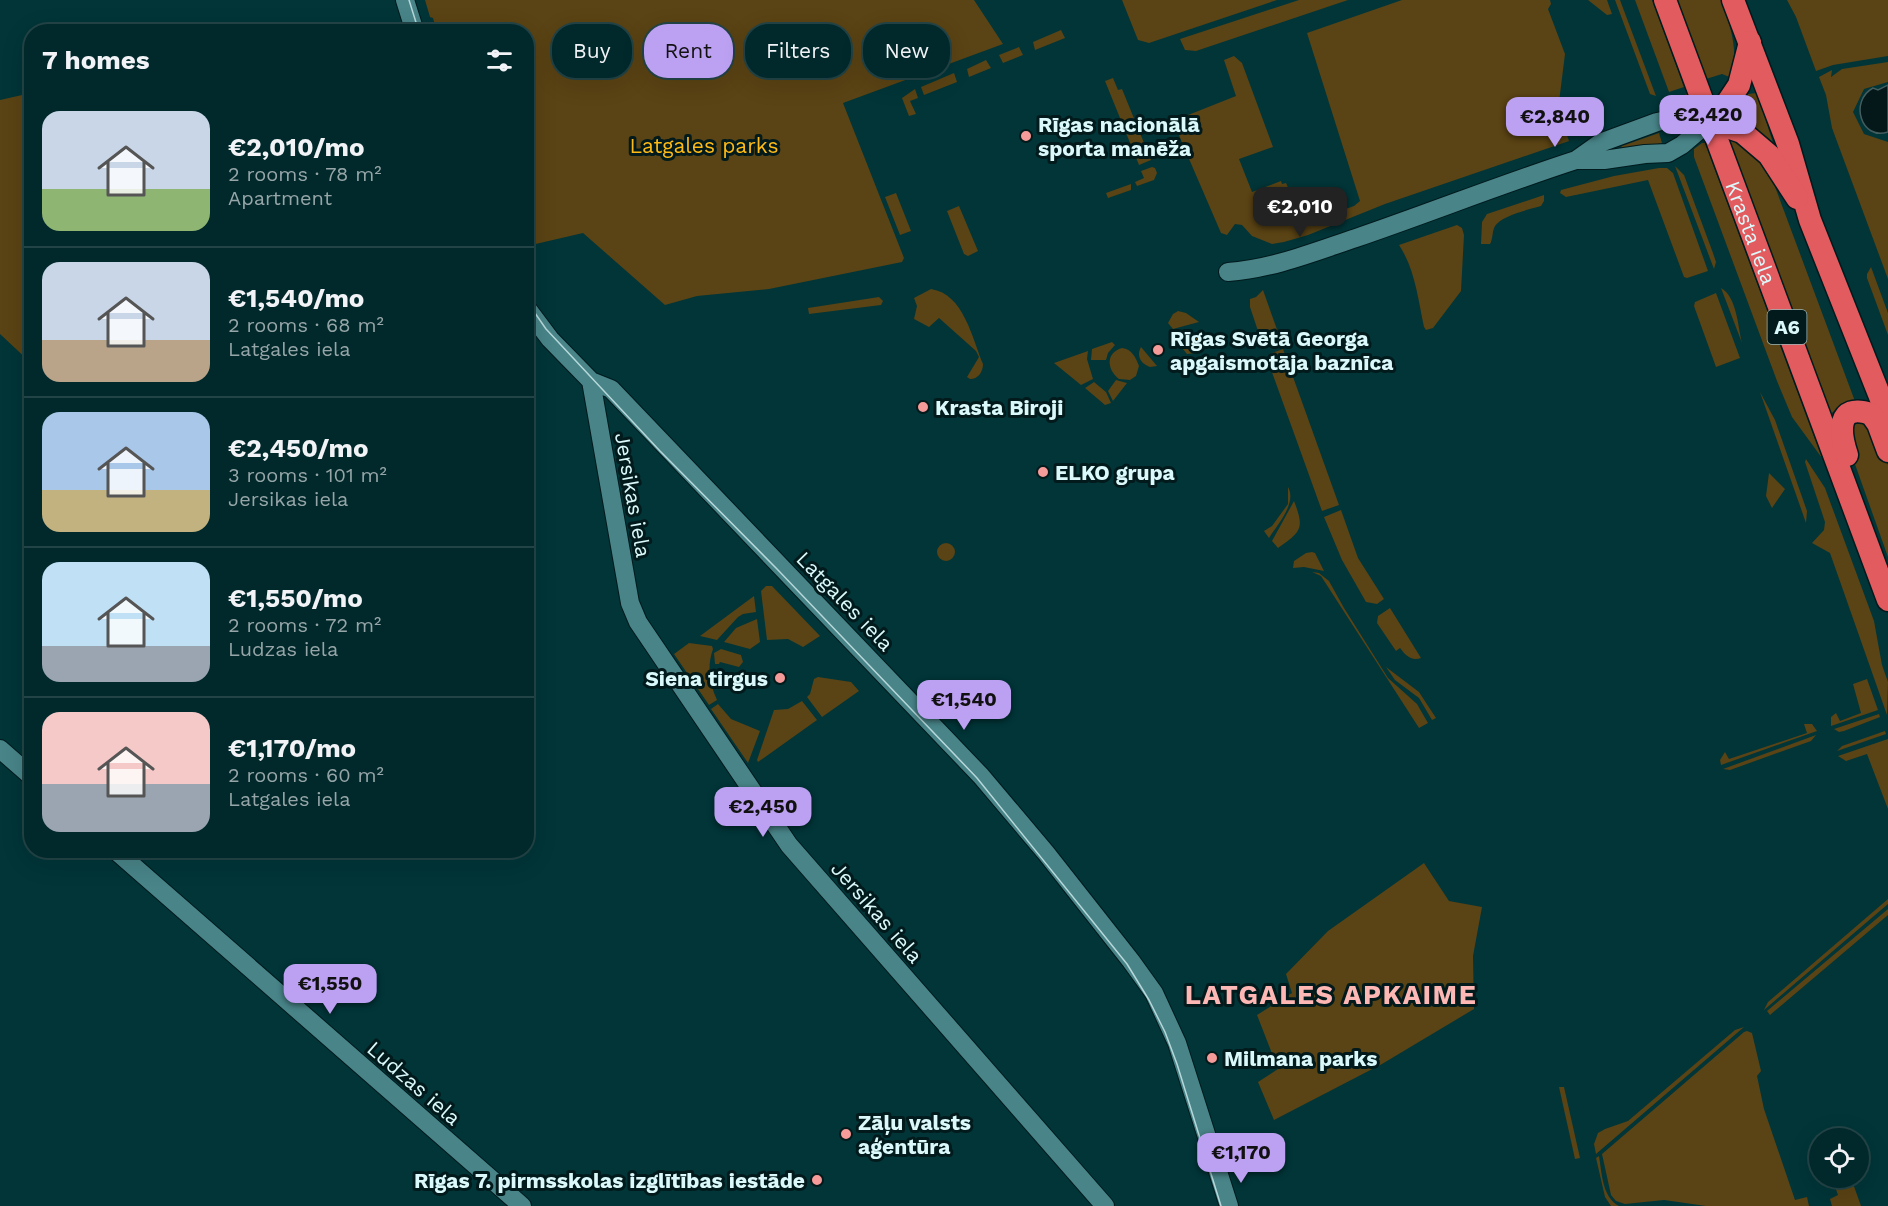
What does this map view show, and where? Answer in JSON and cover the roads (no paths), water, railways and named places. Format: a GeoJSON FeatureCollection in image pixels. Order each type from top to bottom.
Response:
{"type":"FeatureCollection","features":[{"type":"Feature","properties":{"kind":"highway","name":"Krasta iela"},"geometry":{"type":"LineString","coordinates":[[1665,0],[1888,600]]}},
{"type":"Feature","properties":{"kind":"highway"},"geometry":{"type":"LineString","coordinates":[[1733,0],[1788,144],[1810,220],[1888,417]]}},
{"type":"Feature","properties":{"kind":"highway"},"geometry":{"type":"LineString","coordinates":[[1750,42],[1739,85],[1727,103],[1710,120],[1742,132],[1769,155],[1810,220]]}},
{"type":"Feature","properties":{"kind":"highway","name":"A6"},"geometry":{"type":"LineString","coordinates":[[1864,533],[1858,493],[1841,437],[1842,423],[1852,413],[1863,411],[1871,414],[1878,424],[1888,451]]}},
{"type":"Feature","properties":{"kind":"street"},"geometry":{"type":"LineString","coordinates":[[405,0],[412,24]]}},
{"type":"Feature","properties":{"kind":"street"},"geometry":{"type":"LineString","coordinates":[[1228,272],[1259,268],[1309,254],[1576,160],[1600,143],[1657,122],[1672,119],[1710,120]]}},
{"type":"Feature","properties":{"kind":"street"},"geometry":{"type":"LineString","coordinates":[[1576,160],[1604,160],[1668,153],[1682,145],[1710,120]]}},
{"type":"Feature","properties":{"kind":"street","name":"Latgales iela"},"geometry":{"type":"LineString","coordinates":[[534,318],[544,332],[591,381],[611,389],[981,776],[1131,961],[1154,993],[1177,1042],[1229,1206]]}},
{"type":"Feature","properties":{"kind":"street","name":"Jersikas iela"},"geometry":{"type":"LineString","coordinates":[[591,381],[630,603],[638,622],[789,845],[1105,1206]]}},
{"type":"Feature","properties":{"kind":"street"},"geometry":{"type":"LineString","coordinates":[[0,749],[24,770]]}},
{"type":"Feature","properties":{"kind":"street","name":"Ludzas iela"},"geometry":{"type":"LineString","coordinates":[[124,858],[522,1206]]}},
{"type":"Feature","properties":{"kind":"tram line"},"geometry":{"type":"LineString","coordinates":[[409,0],[416,24]]}},
{"type":"Feature","properties":{"kind":"tram line"},"geometry":{"type":"LineString","coordinates":[[534,312],[546,329],[660,451],[777,569],[977,778],[1127,964],[1165,1032],[1221,1206]]}},
{"type":"Feature","properties":{"kind":"place","name":"Rīgas nacionālā sporta manēža"},"geometry":{"type":"Point","coordinates":[1026,136]}},
{"type":"Feature","properties":{"kind":"place","name":"Rīgas Svētā Georga apgaismotāja baznīca"},"geometry":{"type":"Point","coordinates":[1158,350]}},
{"type":"Feature","properties":{"kind":"place","name":"Krasta Biroji"},"geometry":{"type":"Point","coordinates":[923,407]}},
{"type":"Feature","properties":{"kind":"place","name":"ELKO grupa"},"geometry":{"type":"Point","coordinates":[1043,472]}},
{"type":"Feature","properties":{"kind":"place","name":"Siena tirgus"},"geometry":{"type":"Point","coordinates":[780,678]}},
{"type":"Feature","properties":{"kind":"place","name":"Milmana parks"},"geometry":{"type":"Point","coordinates":[1212,1058]}},
{"type":"Feature","properties":{"kind":"place","name":"Zāļu valsts aģentūra"},"geometry":{"type":"Point","coordinates":[846,1134]}},
{"type":"Feature","properties":{"kind":"place","name":"Rīgas 7. pirmsskolas izglītības iestāde"},"geometry":{"type":"Point","coordinates":[817,1180]}},
{"type":"Feature","properties":{"kind":"district","name":"LATGALES APKAIME"},"geometry":{"type":"Point","coordinates":[1331,995]}},
{"type":"Feature","properties":{"kind":"park label","name":"Latgales parks"},"geometry":{"type":"Point","coordinates":[704,145]}}]}
